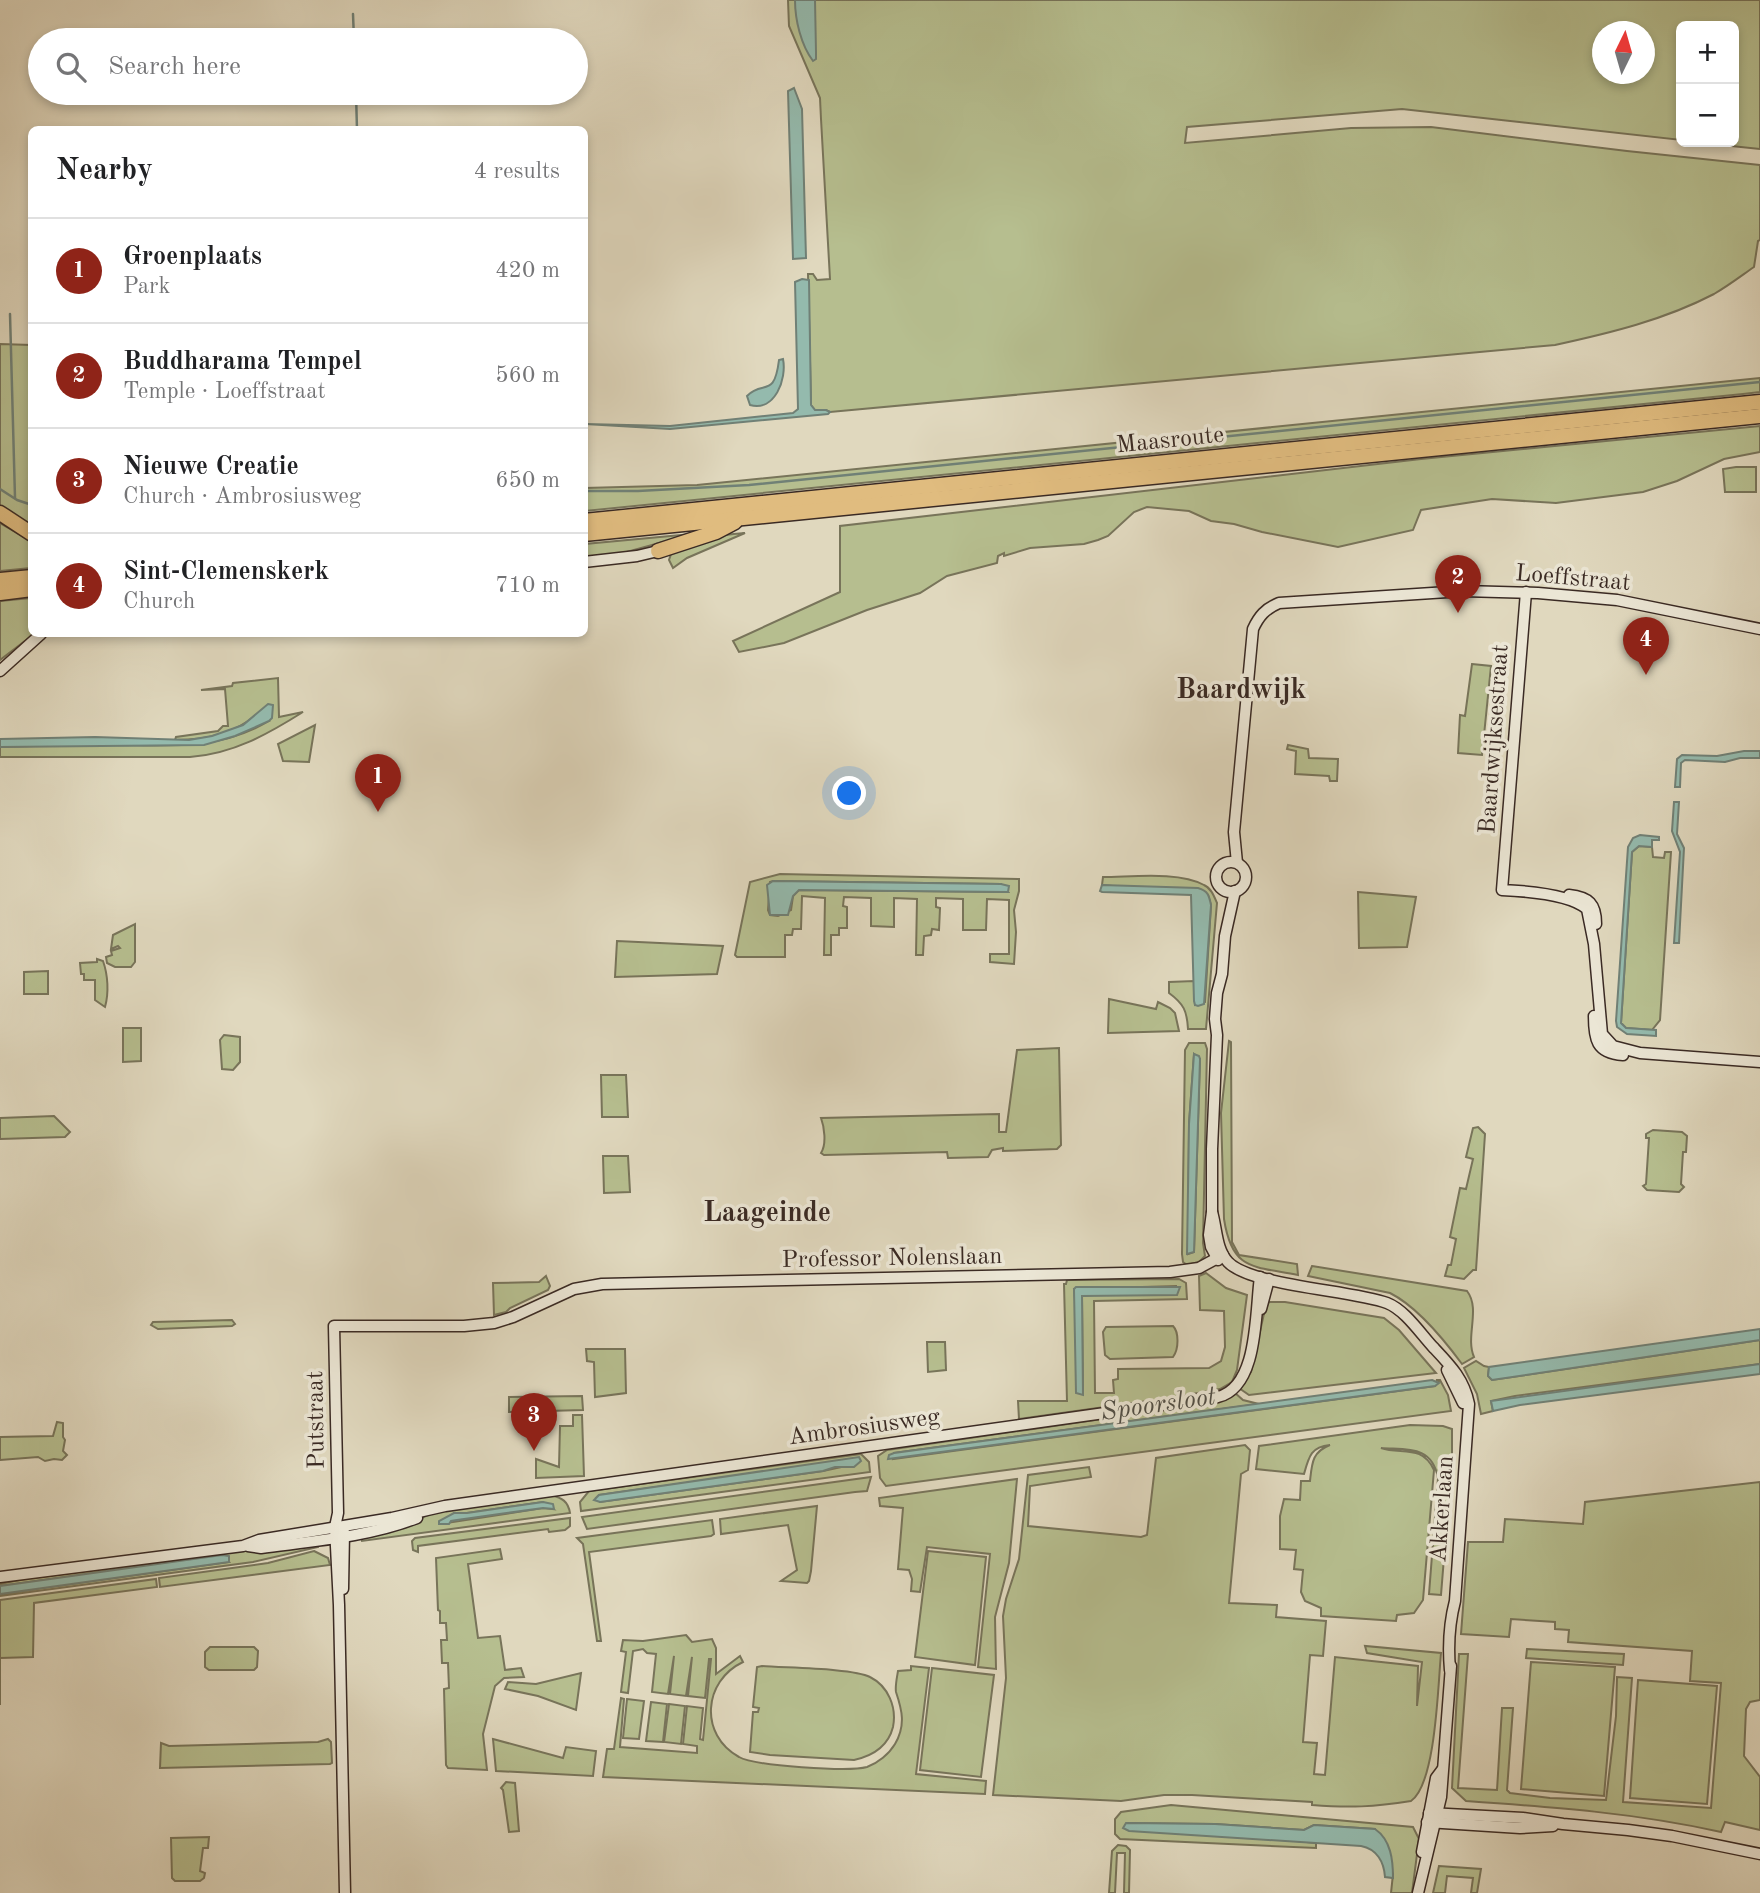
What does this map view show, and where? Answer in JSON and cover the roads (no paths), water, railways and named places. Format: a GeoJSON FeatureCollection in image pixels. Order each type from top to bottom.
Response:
{"type":"FeatureCollection","features":[{"type":"Feature","properties":{"kind":"highway","name":"Maasroute"},"geometry":{"type":"LineString","coordinates":[[588,521],[1760,402]]}},
{"type":"Feature","properties":{"kind":"highway","name":"Maasroute"},"geometry":{"type":"LineString","coordinates":[[588,534],[1760,415]]}},
{"type":"Feature","properties":{"kind":"highway"},"geometry":{"type":"LineString","coordinates":[[0,513],[28,531]]}},
{"type":"Feature","properties":{"kind":"highway"},"geometry":{"type":"LineString","coordinates":[[658,551],[716,532],[744,518]]}},
{"type":"Feature","properties":{"kind":"highway"},"geometry":{"type":"LineString","coordinates":[[0,580],[28,577]]}},
{"type":"Feature","properties":{"kind":"highway"},"geometry":{"type":"LineString","coordinates":[[0,593],[28,590]]}},
{"type":"Feature","properties":{"kind":"street"},"geometry":{"type":"LineString","coordinates":[[588,562],[658,551]]}},
{"type":"Feature","properties":{"kind":"street","name":"Loeffstraat"},"geometry":{"type":"LineString","coordinates":[[1232,863],[1237,840],[1234,832],[1254,629],[1259,617],[1271,607],[1285,602],[1463,591],[1526,592],[1596,596],[1760,629]]}},
{"type":"Feature","properties":{"kind":"street","name":"Baardwijksestraat"},"geometry":{"type":"LineString","coordinates":[[1526,592],[1502,890],[1575,895],[1592,902],[1596,913],[1594,944],[1597,992],[1594,1032],[1598,1044],[1609,1053],[1760,1062]]}},
{"type":"Feature","properties":{"kind":"street"},"geometry":{"type":"LineString","coordinates":[[0,671],[38,637]]}},
{"type":"Feature","properties":{"kind":"street"},"geometry":{"type":"LineString","coordinates":[[1232,863],[1244,870],[1246,878],[1243,885],[1229,891],[1217,884],[1216,874],[1220,867],[1232,863]]}},
{"type":"Feature","properties":{"kind":"street"},"geometry":{"type":"LineString","coordinates":[[1229,891],[1222,974],[1223,993],[1217,1035],[1212,1212],[1220,1257],[1232,1274],[1264,1281]]}},
{"type":"Feature","properties":{"kind":"street","name":"Professor Nolenslaan"},"geometry":{"type":"LineString","coordinates":[[334,1326],[389,1328],[487,1324],[513,1317],[560,1294],[602,1284],[1170,1272],[1192,1270],[1220,1257]]}},
{"type":"Feature","properties":{"kind":"street","name":"Akkerlaan"},"geometry":{"type":"LineString","coordinates":[[1264,1281],[1300,1290],[1314,1289],[1390,1305],[1436,1350],[1451,1376],[1468,1419],[1455,1601],[1448,1651],[1450,1670],[1442,1770],[1444,1780],[1421,1860],[1418,1893]]}},
{"type":"Feature","properties":{"kind":"street","name":"Ambrosiusweg"},"geometry":{"type":"LineString","coordinates":[[26,1574],[243,1546],[261,1548],[340,1532],[393,1527],[421,1517],[427,1510],[498,1498],[1218,1397],[1237,1387],[1245,1376],[1264,1281]]}},
{"type":"Feature","properties":{"kind":"street","name":"Putstraat"},"geometry":{"type":"LineString","coordinates":[[334,1326],[338,1513],[343,1592],[340,1605],[345,1893]]}},
{"type":"Feature","properties":{"kind":"street"},"geometry":{"type":"LineString","coordinates":[[0,1577],[26,1574]]}},
{"type":"Feature","properties":{"kind":"street"},"geometry":{"type":"LineString","coordinates":[[0,1582],[26,1574]]}},
{"type":"Feature","properties":{"kind":"street"},"geometry":{"type":"LineString","coordinates":[[1433,1817],[1532,1819],[1672,1836],[1760,1854]]}},
{"type":"Feature","properties":{"kind":"water"},"geometry":{"type":"Polygon","coordinates":[[[795,0],[815,0],[816,59],[813,61],[800,32],[795,0]]]}},
{"type":"Feature","properties":{"kind":"water"},"geometry":{"type":"Polygon","coordinates":[[[794,88],[802,109],[806,258],[793,259],[788,91],[794,88]]]}},
{"type":"Feature","properties":{"kind":"water"},"geometry":{"type":"Polygon","coordinates":[[[809,280],[811,405],[815,410],[830,412],[828,414],[670,429],[588,424],[670,426],[793,413],[798,409],[795,282],[809,280]]]}},
{"type":"Feature","properties":{"kind":"water"},"geometry":{"type":"Polygon","coordinates":[[[783,359],[781,384],[772,399],[759,406],[750,405],[747,396],[771,384],[779,360],[783,359]]]}},
{"type":"Feature","properties":{"kind":"water"},"geometry":{"type":"Polygon","coordinates":[[[268,704],[273,705],[272,718],[269,721],[235,736],[204,745],[0,747],[0,739],[95,737],[189,740],[212,736],[243,725],[268,704]]]}},
{"type":"Feature","properties":{"kind":"water"},"geometry":{"type":"Polygon","coordinates":[[[1760,751],[1760,758],[1740,758],[1725,762],[1685,760],[1681,763],[1680,787],[1675,787],[1677,759],[1682,755],[1717,756],[1760,751]]]}},
{"type":"Feature","properties":{"kind":"water"},"geometry":{"type":"Polygon","coordinates":[[[1674,802],[1679,802],[1677,834],[1684,848],[1679,943],[1674,943],[1680,852],[1672,831],[1674,802]]]}},
{"type":"Feature","properties":{"kind":"water"},"geometry":{"type":"Polygon","coordinates":[[[1640,835],[1659,837],[1659,840],[1652,840],[1652,847],[1639,846],[1632,852],[1621,1023],[1626,1028],[1656,1030],[1656,1036],[1627,1034],[1617,1027],[1616,1021],[1628,847],[1633,838],[1640,835]]]}},
{"type":"Feature","properties":{"kind":"water"},"geometry":{"type":"Polygon","coordinates":[[[773,881],[1009,886],[1008,892],[799,890],[793,896],[788,915],[770,915],[767,885],[773,881]]]}},
{"type":"Feature","properties":{"kind":"water"},"geometry":{"type":"Polygon","coordinates":[[[1102,885],[1198,888],[1206,892],[1211,905],[1204,1004],[1198,1006],[1194,1001],[1191,895],[1102,892],[1102,885]]]}},
{"type":"Feature","properties":{"kind":"water"},"geometry":{"type":"Polygon","coordinates":[[[1194,1054],[1200,1059],[1194,1252],[1187,1254],[1189,1124],[1194,1054]]]}},
{"type":"Feature","properties":{"kind":"water"},"geometry":{"type":"Polygon","coordinates":[[[1076,1287],[1180,1287],[1177,1295],[1082,1296],[1083,1395],[1076,1393],[1076,1287]]]}},
{"type":"Feature","properties":{"kind":"water"},"geometry":{"type":"Polygon","coordinates":[[[1760,1329],[1760,1340],[1492,1380],[1488,1376],[1489,1367],[1760,1329]]]}},
{"type":"Feature","properties":{"kind":"water"},"geometry":{"type":"Polygon","coordinates":[[[1760,1364],[1760,1374],[1520,1405],[1493,1411],[1491,1401],[1760,1364]]]}},
{"type":"Feature","properties":{"kind":"water"},"geometry":{"type":"Polygon","coordinates":[[[1432,1380],[1439,1383],[1435,1386],[888,1459],[889,1455],[894,1453],[1432,1380]]]}},
{"type":"Feature","properties":{"kind":"water"},"geometry":{"type":"Polygon","coordinates":[[[859,1457],[861,1461],[854,1467],[835,1467],[823,1471],[600,1502],[594,1500],[599,1495],[859,1457]]]}},
{"type":"Feature","properties":{"kind":"water"},"geometry":{"type":"Polygon","coordinates":[[[543,1502],[553,1504],[554,1509],[543,1508],[439,1524],[439,1521],[454,1513],[543,1502]]]}},
{"type":"Feature","properties":{"kind":"water"},"geometry":{"type":"Polygon","coordinates":[[[229,1556],[229,1562],[0,1594],[0,1586],[229,1556]]]}},
{"type":"Feature","properties":{"kind":"water"},"geometry":{"type":"Polygon","coordinates":[[[1126,1823],[1215,1824],[1304,1830],[1314,1825],[1375,1829],[1388,1845],[1392,1857],[1393,1878],[1385,1877],[1381,1861],[1375,1853],[1361,1846],[1129,1831],[1123,1828],[1126,1823]]]}},
{"type":"Feature","properties":{"kind":"waterway"},"geometry":{"type":"LineString","coordinates":[[353,14],[354,28]]}},
{"type":"Feature","properties":{"kind":"waterway"},"geometry":{"type":"LineString","coordinates":[[356,105],[357,126]]}},
{"type":"Feature","properties":{"kind":"waterway"},"geometry":{"type":"LineString","coordinates":[[10,314],[15,498]]}},
{"type":"Feature","properties":{"kind":"waterway"},"geometry":{"type":"LineString","coordinates":[[588,491],[749,485],[1760,382]]}},
{"type":"Feature","properties":{"kind":"waterway"},"geometry":{"type":"LineString","coordinates":[[0,489],[28,504]]}},
{"type":"Feature","properties":{"kind":"place","name":"Buddharama Tempel"},"geometry":{"type":"Point","coordinates":[1458,613]}},
{"type":"Feature","properties":{"kind":"place","name":"Sint-Clemenskerk"},"geometry":{"type":"Point","coordinates":[1646,675]}},
{"type":"Feature","properties":{"kind":"place","name":"Groenplaats"},"geometry":{"type":"Point","coordinates":[378,812]}},
{"type":"Feature","properties":{"kind":"place","name":"Nieuwe Creatie"},"geometry":{"type":"Point","coordinates":[534,1451]}},
{"type":"Feature","properties":{"kind":"district","name":"Baardwijk"},"geometry":{"type":"Point","coordinates":[1241,688]}},
{"type":"Feature","properties":{"kind":"district","name":"Laageinde"},"geometry":{"type":"Point","coordinates":[767,1211]}},
{"type":"Feature","properties":{"kind":"water label","name":"Spoorsloot"},"geometry":{"type":"Point","coordinates":[1158,1403]}}]}
